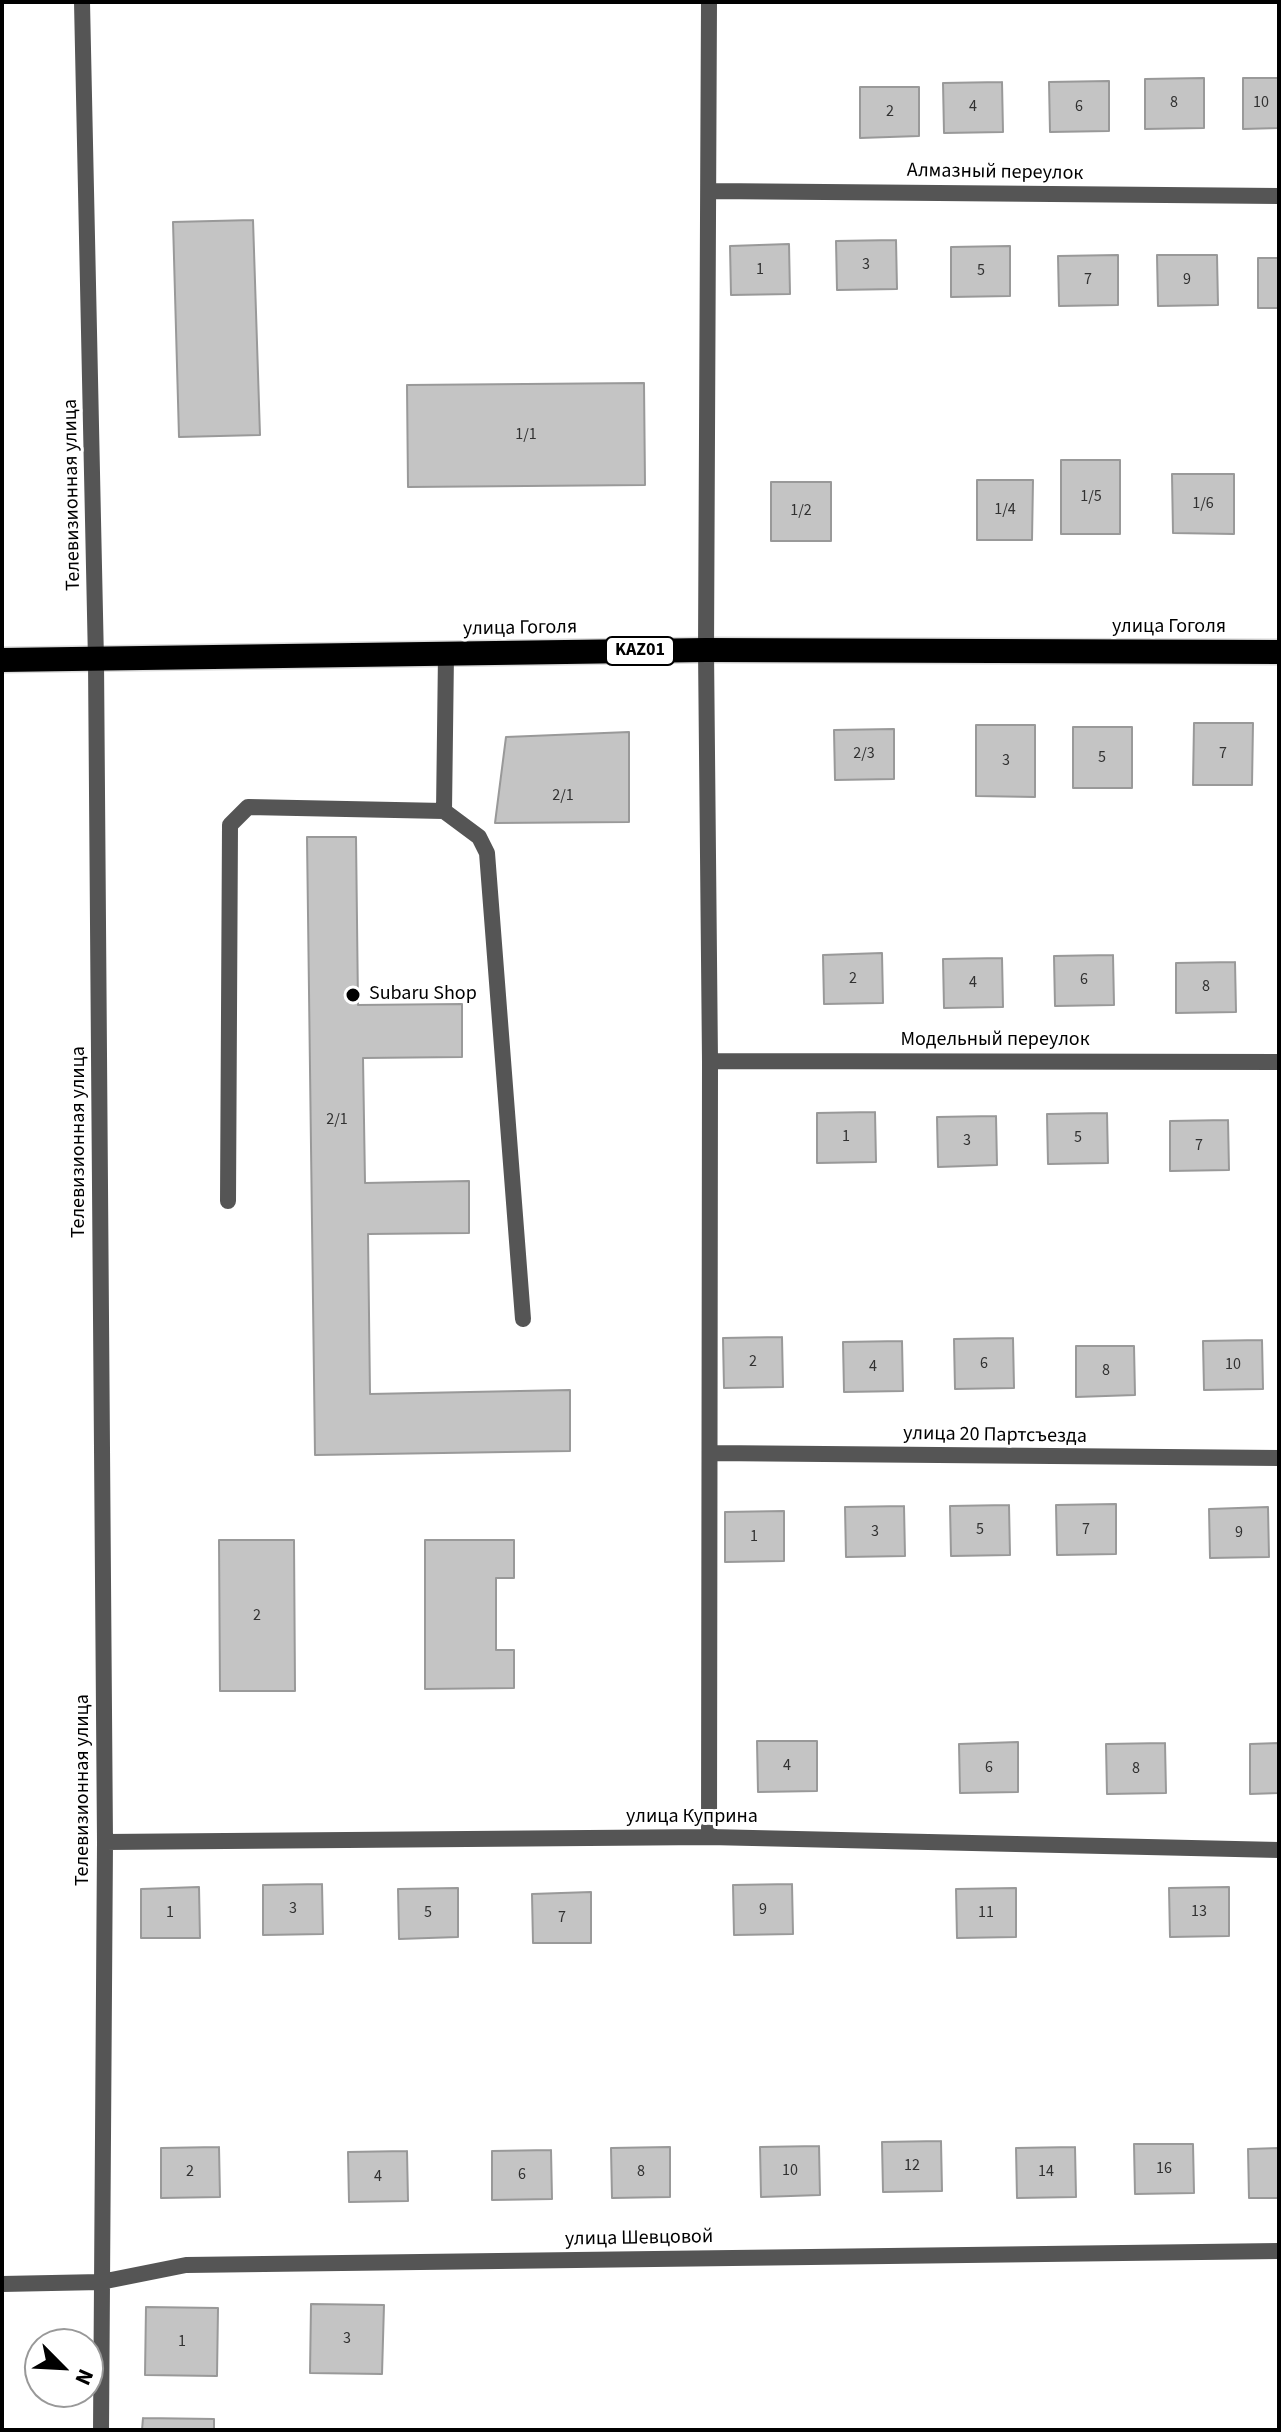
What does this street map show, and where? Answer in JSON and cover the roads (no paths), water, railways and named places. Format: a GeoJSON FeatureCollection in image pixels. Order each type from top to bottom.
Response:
{"type":"FeatureCollection","features":[{"type":"Feature","properties":{"kind":"highway","name":"улица Гоголя"},"geometry":{"type":"LineString","coordinates":[[2,660],[706,650],[1279,652]]}},
{"type":"Feature","properties":{"kind":"street","name":"Телевизионная улица"},"geometry":{"type":"LineString","coordinates":[[82,2],[96,661],[105,1842],[101,2430]]}},
{"type":"Feature","properties":{"kind":"street"},"geometry":{"type":"LineString","coordinates":[[709,2],[711,191],[706,650],[711,1453],[709,1837]]}},
{"type":"Feature","properties":{"kind":"street","name":"Алмазный переулок"},"geometry":{"type":"LineString","coordinates":[[711,191],[1279,196]]}},
{"type":"Feature","properties":{"kind":"street"},"geometry":{"type":"LineString","coordinates":[[444,811],[446,654]]}},
{"type":"Feature","properties":{"kind":"street"},"geometry":{"type":"LineString","coordinates":[[228,1201],[230,825],[248,807],[444,811],[479,837],[487,853],[523,1319]]}},
{"type":"Feature","properties":{"kind":"street","name":"Модельный переулок"},"geometry":{"type":"LineString","coordinates":[[710,1061],[1279,1062]]}},
{"type":"Feature","properties":{"kind":"street","name":"улица 20 Партсъезда"},"geometry":{"type":"LineString","coordinates":[[711,1453],[1279,1458]]}},
{"type":"Feature","properties":{"kind":"street","name":"улица Куприна"},"geometry":{"type":"LineString","coordinates":[[105,1842],[709,1837],[1279,1850]]}},
{"type":"Feature","properties":{"kind":"street","name":"улица Шевцовой"},"geometry":{"type":"LineString","coordinates":[[2,2284],[101,2282],[186,2265],[1279,2251]]}},
{"type":"Feature","properties":{"kind":"place","name":"Subaru Shop"},"geometry":{"type":"Point","coordinates":[353,995]}}]}
